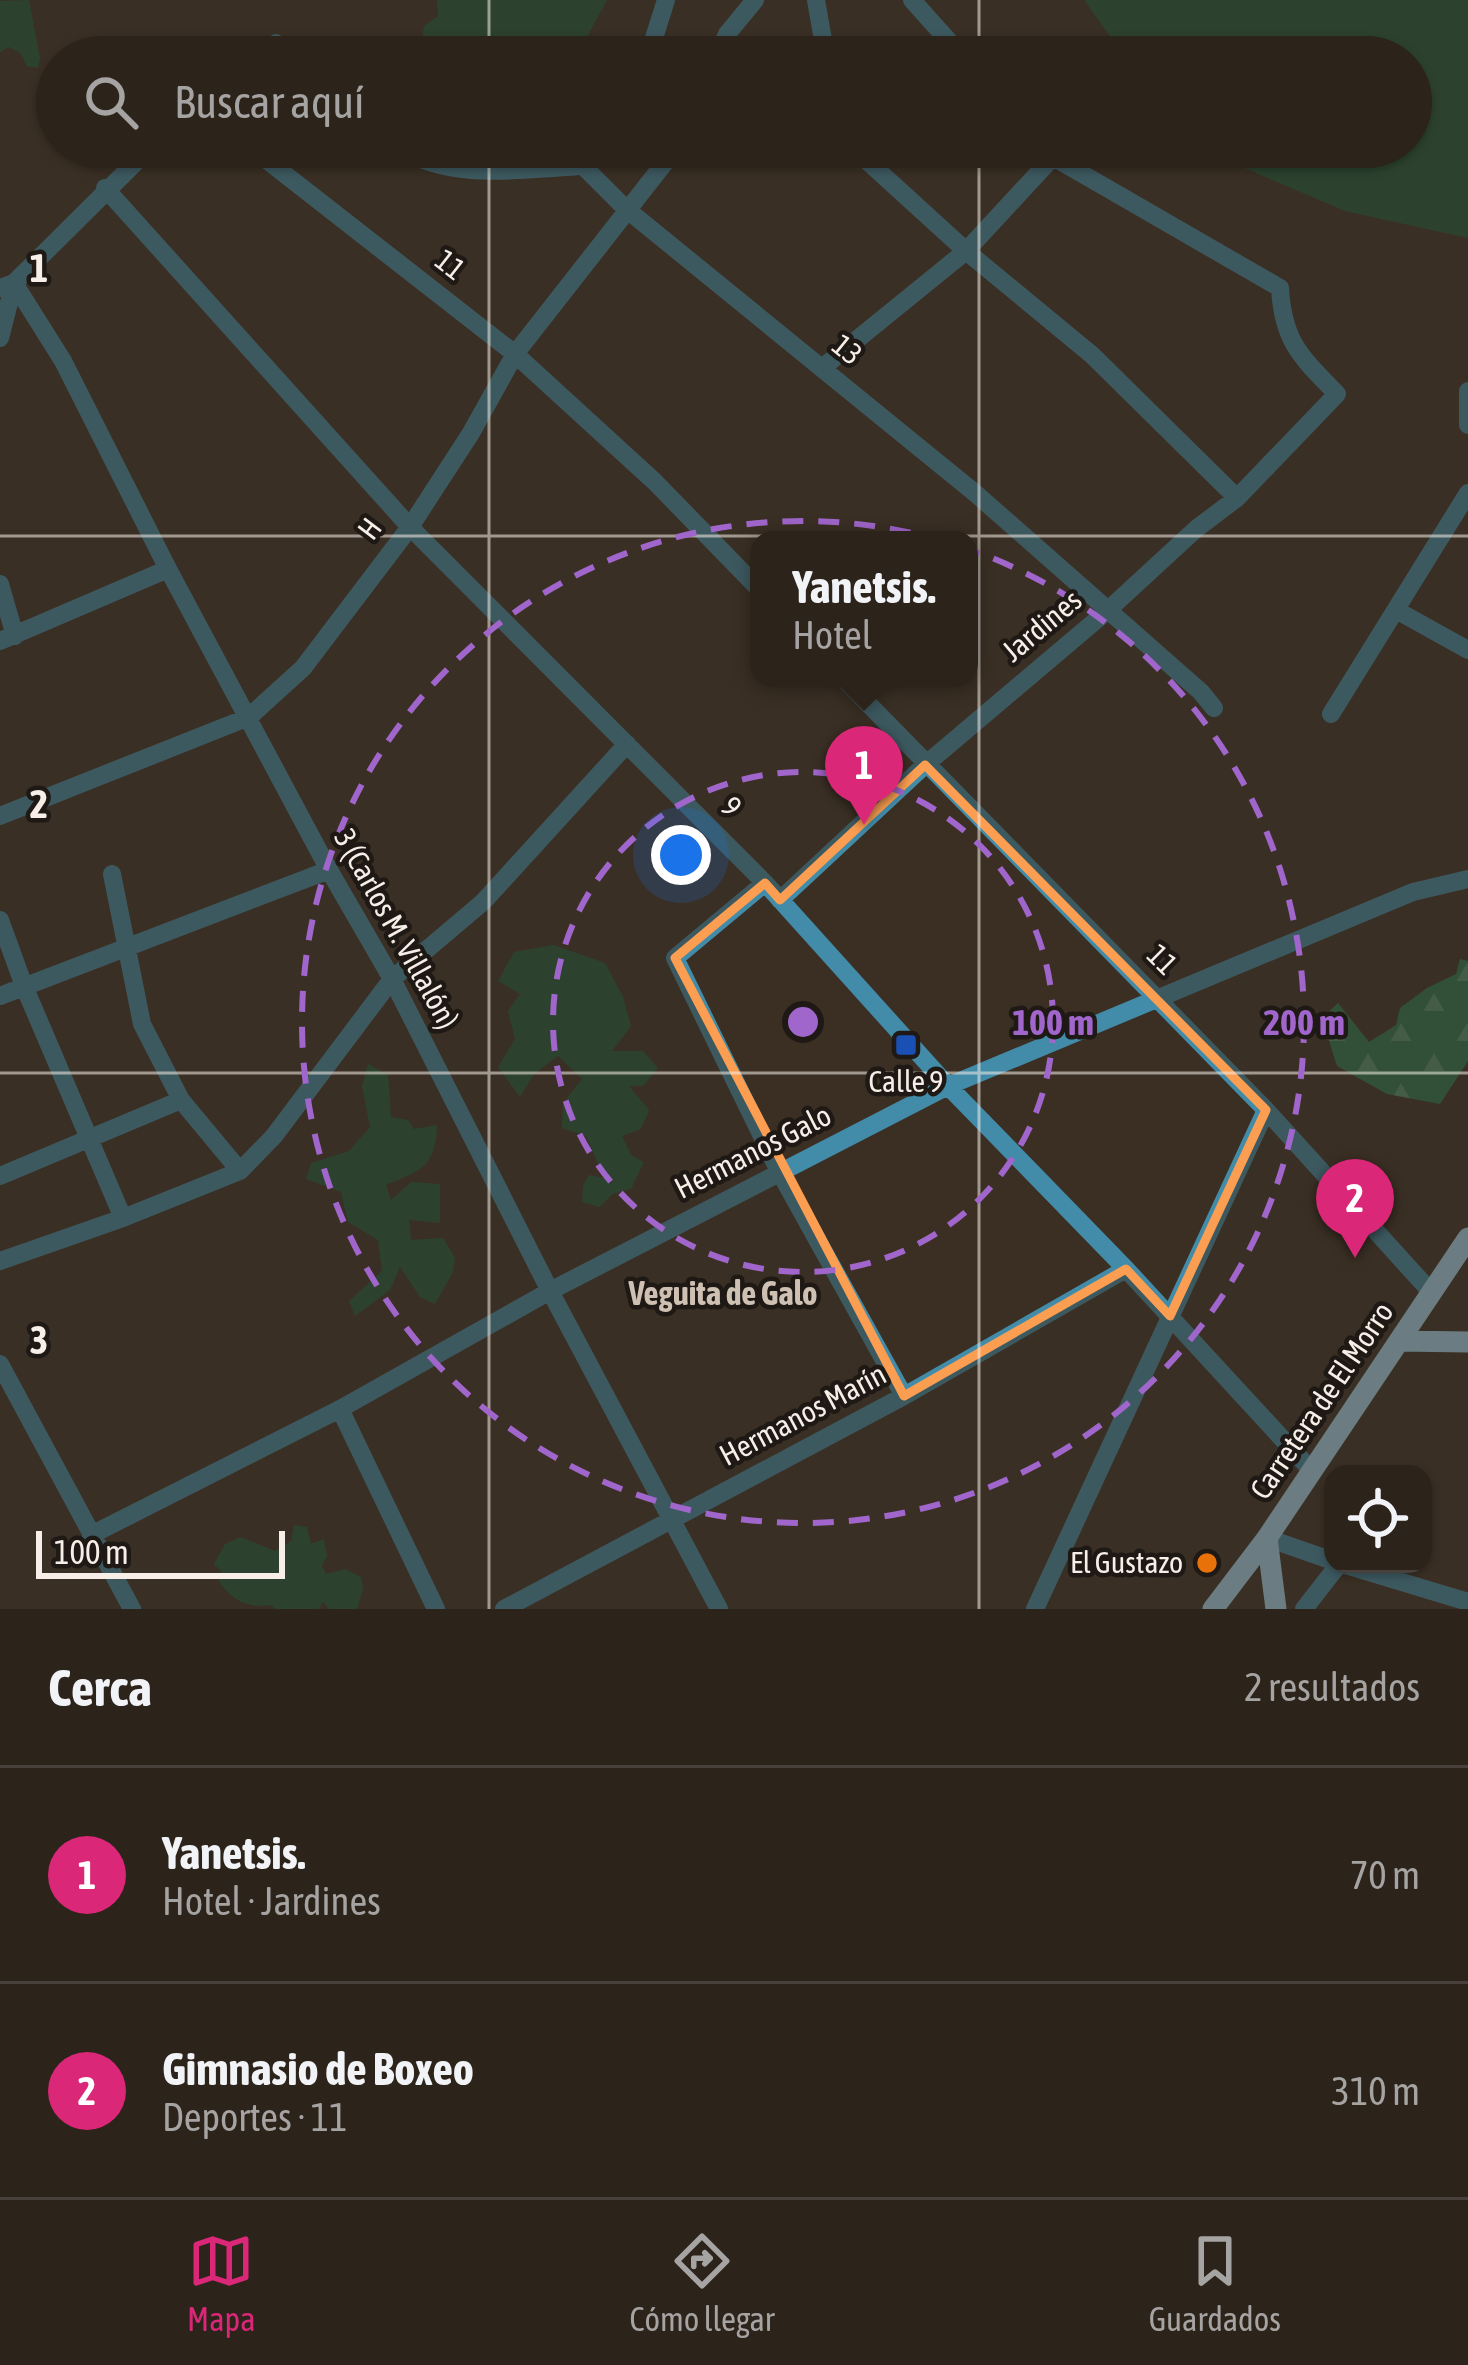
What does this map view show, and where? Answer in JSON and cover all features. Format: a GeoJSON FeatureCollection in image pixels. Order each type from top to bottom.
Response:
{"type":"FeatureCollection","features":[{"type":"Feature","properties":{"kind":"main road","name":"Carretera de El Morro"},"geometry":{"type":"LineString","coordinates":[[1213,1609],[1267,1538],[1468,1238]]}},
{"type":"Feature","properties":{"kind":"main road"},"geometry":{"type":"LineString","coordinates":[[1399,1341],[1468,1342]]}},
{"type":"Feature","properties":{"kind":"main road"},"geometry":{"type":"LineString","coordinates":[[1267,1538],[1276,1609]]}},
{"type":"Feature","properties":{"kind":"street"},"geometry":{"type":"LineString","coordinates":[[655,36],[666,0]]}},
{"type":"Feature","properties":{"kind":"street"},"geometry":{"type":"LineString","coordinates":[[726,36],[755,0]]}},
{"type":"Feature","properties":{"kind":"street"},"geometry":{"type":"LineString","coordinates":[[816,0],[822,36]]}},
{"type":"Feature","properties":{"kind":"street"},"geometry":{"type":"LineString","coordinates":[[912,0],[944,36]]}},
{"type":"Feature","properties":{"kind":"street"},"geometry":{"type":"LineString","coordinates":[[0,338],[7,285],[127,168]]}},
{"type":"Feature","properties":{"kind":"street","name":"11"},"geometry":{"type":"LineString","coordinates":[[277,168],[515,354],[655,482],[750,580]]}},
{"type":"Feature","properties":{"kind":"street"},"geometry":{"type":"LineString","coordinates":[[456,168],[502,168]]}},
{"type":"Feature","properties":{"kind":"street","name":"13"},"geometry":{"type":"LineString","coordinates":[[585,168],[625,208],[975,493],[1214,708]]}},
{"type":"Feature","properties":{"kind":"street","name":"H"},"geometry":{"type":"LineString","coordinates":[[0,816],[249,717],[303,668],[410,526],[471,434],[515,354],[659,168]]}},
{"type":"Feature","properties":{"kind":"street"},"geometry":{"type":"LineString","coordinates":[[875,168],[1092,355],[1237,498]]}},
{"type":"Feature","properties":{"kind":"street"},"geometry":{"type":"LineString","coordinates":[[822,368],[966,250],[1035,168]]}},
{"type":"Feature","properties":{"kind":"street","name":"Jardines"},"geometry":{"type":"LineString","coordinates":[[780,900],[925,765],[1237,498],[1337,394],[1298,355],[1282,323],[1280,288],[1075,168]]}},
{"type":"Feature","properties":{"kind":"street","name":"9"},"geometry":{"type":"LineString","coordinates":[[105,188],[410,526],[765,883],[948,1086],[1126,1269],[1312,1471]]}},
{"type":"Feature","properties":{"kind":"street","name":"3 (Carlos M. Villalón)"},"geometry":{"type":"LineString","coordinates":[[7,285],[64,361],[168,569],[392,979],[718,1609]]}},
{"type":"Feature","properties":{"kind":"street"},"geometry":{"type":"LineString","coordinates":[[1468,392],[1468,425]]}},
{"type":"Feature","properties":{"kind":"street"},"geometry":{"type":"LineString","coordinates":[[1331,714],[1468,494]]}},
{"type":"Feature","properties":{"kind":"street"},"geometry":{"type":"LineString","coordinates":[[0,584],[8,639],[168,569]]}},
{"type":"Feature","properties":{"kind":"street"},"geometry":{"type":"LineString","coordinates":[[1396,610],[1468,650]]}},
{"type":"Feature","properties":{"kind":"street","name":"11"},"geometry":{"type":"LineString","coordinates":[[851,687],[1266,1110],[1431,1292]]}},
{"type":"Feature","properties":{"kind":"street"},"geometry":{"type":"LineString","coordinates":[[0,1261],[240,1171],[274,1136],[392,979],[483,902],[627,744]]}},
{"type":"Feature","properties":{"kind":"street"},"geometry":{"type":"LineString","coordinates":[[0,996],[329,870]]}},
{"type":"Feature","properties":{"kind":"street"},"geometry":{"type":"LineString","coordinates":[[112,874],[142,1024],[181,1100],[240,1171]]}},
{"type":"Feature","properties":{"kind":"street","name":"Hermanos Galo"},"geometry":{"type":"LineString","coordinates":[[91,1534],[340,1408],[550,1292],[948,1086],[1414,892],[1468,879]]}},
{"type":"Feature","properties":{"kind":"street"},"geometry":{"type":"LineString","coordinates":[[765,883],[675,958],[779,1171],[904,1396]]}},
{"type":"Feature","properties":{"kind":"street"},"geometry":{"type":"LineString","coordinates":[[0,920],[123,1218]]}},
{"type":"Feature","properties":{"kind":"street"},"geometry":{"type":"LineString","coordinates":[[0,1176],[181,1100]]}},
{"type":"Feature","properties":{"kind":"street"},"geometry":{"type":"LineString","coordinates":[[1035,1609],[1266,1110]]}},
{"type":"Feature","properties":{"kind":"street","name":"Hermanos Marín"},"geometry":{"type":"LineString","coordinates":[[504,1609],[904,1396],[1126,1269]]}},
{"type":"Feature","properties":{"kind":"street"},"geometry":{"type":"LineString","coordinates":[[0,1364],[132,1609]]}},
{"type":"Feature","properties":{"kind":"street"},"geometry":{"type":"LineString","coordinates":[[340,1408],[436,1609]]}},
{"type":"Feature","properties":{"kind":"street"},"geometry":{"type":"LineString","coordinates":[[1267,1538],[1324,1558]]}},
{"type":"Feature","properties":{"kind":"street"},"geometry":{"type":"LineString","coordinates":[[1304,1609],[1331,1573]]}},
{"type":"Feature","properties":{"kind":"street"},"geometry":{"type":"LineString","coordinates":[[1371,1573],[1468,1602]]}},
{"type":"Feature","properties":{"kind":"highlighted area"},"geometry":{"type":"Polygon","coordinates":[[[925,765],[1266,1110],[1170,1316],[1126,1269],[904,1396],[675,958],[765,883],[780,900],[925,765]]]}},
{"type":"Feature","properties":{"kind":"green space"},"geometry":{"type":"Polygon","coordinates":[[[29,0],[36,68],[27,66],[20,53],[9,47],[0,52],[0,1],[29,0]]]}},
{"type":"Feature","properties":{"kind":"green space"},"geometry":{"type":"Polygon","coordinates":[[[437,0],[607,0],[587,36],[423,36],[424,26],[438,16],[437,0]]]}},
{"type":"Feature","properties":{"kind":"green space"},"geometry":{"type":"Polygon","coordinates":[[[1084,0],[1468,0],[1468,238],[1345,211],[1244,168],[1432,168],[1432,36],[1110,36],[1084,0]]]}},
{"type":"Feature","properties":{"kind":"green space"},"geometry":{"type":"Polygon","coordinates":[[[554,945],[605,963],[623,997],[631,1026],[612,1051],[643,1051],[658,1068],[643,1086],[629,1086],[649,1110],[641,1129],[622,1136],[631,1155],[644,1162],[631,1189],[613,1194],[599,1207],[582,1202],[589,1175],[604,1178],[586,1136],[562,1128],[563,1103],[582,1079],[558,1056],[534,1074],[520,1097],[498,1067],[515,1039],[508,1011],[520,994],[498,981],[514,952],[554,945]]]}},
{"type":"Feature","properties":{"kind":"green space"},"geometry":{"type":"Polygon","coordinates":[[[1460,959],[1468,961],[1468,1061],[1440,1104],[1387,1094],[1337,1066],[1322,1018],[1338,1003],[1369,1042],[1396,1025],[1400,1008],[1456,974],[1460,959]]]}},
{"type":"Feature","properties":{"kind":"green space"},"geometry":{"type":"Polygon","coordinates":[[[368,1064],[388,1075],[391,1117],[408,1120],[414,1129],[437,1125],[433,1150],[424,1166],[386,1185],[391,1200],[411,1182],[440,1184],[440,1223],[409,1220],[411,1240],[443,1238],[455,1258],[453,1272],[435,1304],[420,1297],[400,1267],[390,1290],[355,1316],[349,1301],[382,1271],[378,1240],[348,1222],[341,1192],[306,1179],[311,1163],[349,1151],[370,1127],[362,1086],[368,1064]]]}},
{"type":"Feature","properties":{"kind":"green space"},"geometry":{"type":"Polygon","coordinates":[[[294,1525],[307,1527],[311,1544],[324,1539],[326,1574],[345,1569],[361,1577],[357,1609],[329,1609],[323,1602],[319,1609],[255,1606],[224,1588],[219,1581],[221,1571],[214,1564],[225,1544],[241,1537],[275,1551],[291,1541],[294,1525]]]}},
{"type":"Feature","properties":{"kind":"place","name":"Yanetsis."},"geometry":{"type":"Point","coordinates":[864,825]}},
{"type":"Feature","properties":{"kind":"place","name":"Calle 9"},"geometry":{"type":"Point","coordinates":[906,1045]}},
{"type":"Feature","properties":{"kind":"place","name":"Gimnasio de Boxeo"},"geometry":{"type":"Point","coordinates":[1355,1258]}},
{"type":"Feature","properties":{"kind":"place","name":"El Gustazo"},"geometry":{"type":"Point","coordinates":[1207,1563]}},
{"type":"Feature","properties":{"kind":"district","name":"Veguita de Galo"},"geometry":{"type":"Point","coordinates":[723,1293]}}]}
